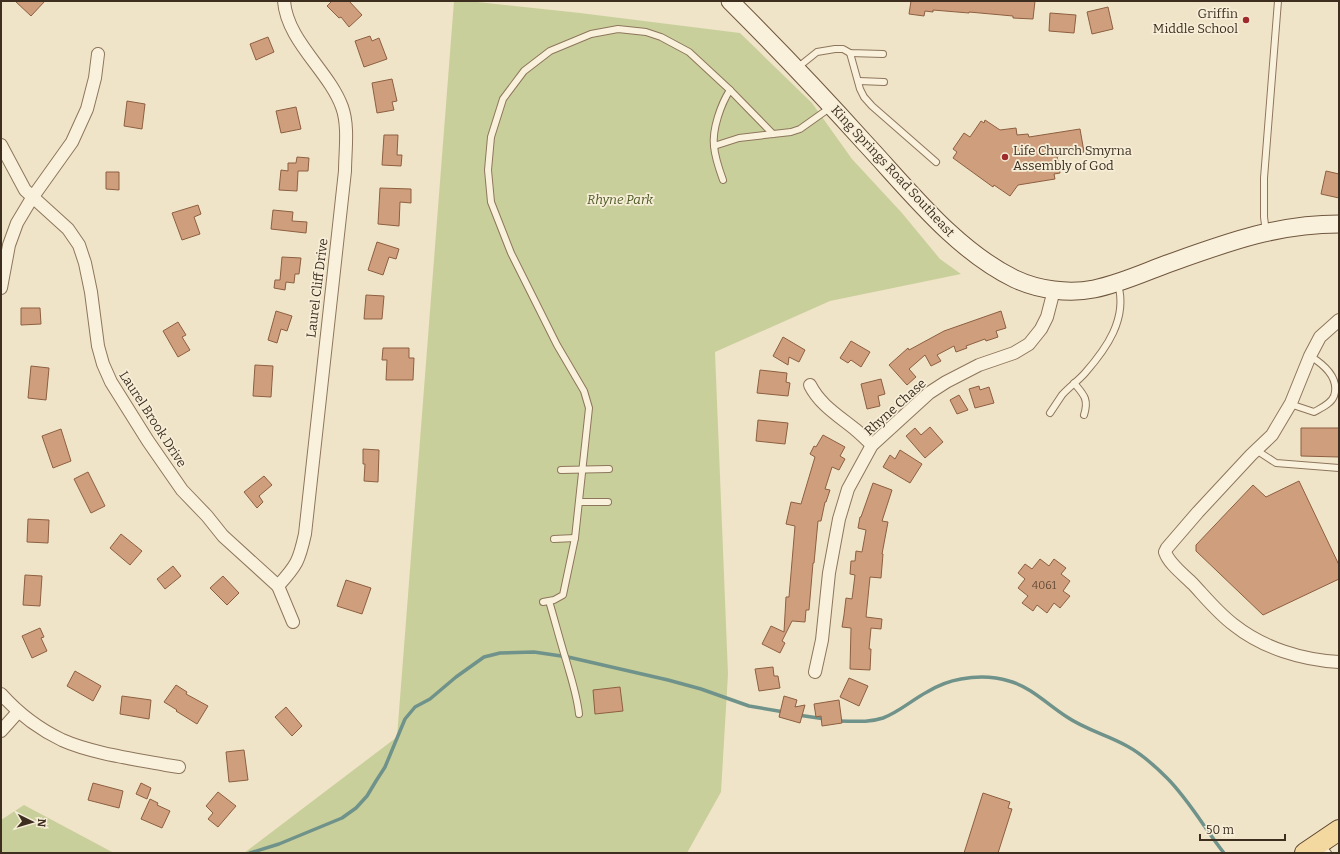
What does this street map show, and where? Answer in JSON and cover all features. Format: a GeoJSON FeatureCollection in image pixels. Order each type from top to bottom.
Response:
{"type":"FeatureCollection","features":[{"type":"Feature","properties":{"kind":"main road"},"geometry":{"type":"LineString","coordinates":[[1318,850],[1339,830]]}},
{"type":"Feature","properties":{"kind":"street","name":"Laurel Cliff Drive"},"geometry":{"type":"LineString","coordinates":[[278,586],[298,562],[305,534],[345,172],[346,133],[343,109],[332,85],[307,53],[287,19],[284,1]]}},
{"type":"Feature","properties":{"kind":"street","name":"King Springs Road Southeast"},"geometry":{"type":"LineString","coordinates":[[730,1],[797,68],[923,205],[974,253],[986,262],[1016,279],[1034,286],[1054,290],[1080,291],[1093,289],[1118,283],[1221,245],[1266,232],[1323,224],[1339,224]]}},
{"type":"Feature","properties":{"kind":"street"},"geometry":{"type":"LineString","coordinates":[[1,288],[9,245],[17,223],[32,198],[72,142],[87,109],[95,78],[98,54]]}},
{"type":"Feature","properties":{"kind":"street","name":"Laurel Brook Drive"},"geometry":{"type":"LineString","coordinates":[[1,145],[25,190],[32,198],[68,229],[79,245],[85,263],[91,292],[98,346],[103,364],[111,382],[148,441],[182,490],[207,516],[223,536],[278,586],[293,622]]}},
{"type":"Feature","properties":{"kind":"street","name":"Rhyne Chase"},"geometry":{"type":"LineString","coordinates":[[815,672],[822,640],[829,573],[839,519],[848,489],[872,445],[911,409],[937,388],[979,365],[1014,353],[1029,344],[1041,329],[1047,317],[1054,290]]}},
{"type":"Feature","properties":{"kind":"street"},"geometry":{"type":"LineString","coordinates":[[1339,320],[1320,337],[1310,356],[1290,404],[1272,435],[1256,450],[1189,522],[1167,548],[1166,552],[1166,555],[1172,563],[1212,605],[1233,625],[1251,637],[1265,644],[1303,656],[1339,662]]}},
{"type":"Feature","properties":{"kind":"street"},"geometry":{"type":"LineString","coordinates":[[810,385],[815,394],[825,405],[857,430],[872,445]]}},
{"type":"Feature","properties":{"kind":"street"},"geometry":{"type":"LineString","coordinates":[[1,694],[18,712],[42,729],[62,740],[86,748],[166,766],[179,767]]}},
{"type":"Feature","properties":{"kind":"street"},"geometry":{"type":"LineString","coordinates":[[1,731],[18,712]]}},
{"type":"Feature","properties":{"kind":"lane"},"geometry":{"type":"LineString","coordinates":[[1266,232],[1264,217],[1264,178],[1278,1]]}},
{"type":"Feature","properties":{"kind":"lane"},"geometry":{"type":"LineString","coordinates":[[579,714],[578,700],[573,679],[546,601],[554,600],[563,595],[575,538],[589,408],[584,392],[557,345],[511,253],[491,202],[488,170],[491,137],[503,99],[524,71],[550,52],[590,34],[618,29],[646,32],[675,43],[694,56],[773,134]]}},
{"type":"Feature","properties":{"kind":"lane"},"geometry":{"type":"LineString","coordinates":[[797,68],[817,52],[835,49],[843,49],[850,53],[883,54]]}},
{"type":"Feature","properties":{"kind":"lane"},"geometry":{"type":"LineString","coordinates":[[850,53],[860,89],[864,97],[872,106],[936,162]]}},
{"type":"Feature","properties":{"kind":"lane"},"geometry":{"type":"LineString","coordinates":[[859,81],[884,82]]}},
{"type":"Feature","properties":{"kind":"lane"},"geometry":{"type":"LineString","coordinates":[[723,180],[714,146],[714,133],[724,99],[730,90]]}},
{"type":"Feature","properties":{"kind":"lane"},"geometry":{"type":"LineString","coordinates":[[714,146],[739,138],[800,129],[832,106]]}},
{"type":"Feature","properties":{"kind":"lane"},"geometry":{"type":"LineString","coordinates":[[1050,413],[1063,395],[1084,374],[1108,344],[1118,324],[1120,291],[1118,283]]}},
{"type":"Feature","properties":{"kind":"lane"},"geometry":{"type":"LineString","coordinates":[[1290,404],[1314,412],[1326,405],[1334,397],[1335,384],[1331,374],[1322,363],[1310,356]]}},
{"type":"Feature","properties":{"kind":"lane"},"geometry":{"type":"LineString","coordinates":[[1074,383],[1085,396],[1087,402],[1084,415]]}},
{"type":"Feature","properties":{"kind":"lane"},"geometry":{"type":"LineString","coordinates":[[1256,450],[1276,463],[1339,468]]}},
{"type":"Feature","properties":{"kind":"lane"},"geometry":{"type":"LineString","coordinates":[[560,470],[609,470]]}},
{"type":"Feature","properties":{"kind":"lane"},"geometry":{"type":"LineString","coordinates":[[580,502],[608,502]]}},
{"type":"Feature","properties":{"kind":"lane"},"geometry":{"type":"LineString","coordinates":[[554,539],[575,538]]}},
{"type":"Feature","properties":{"kind":"green space","name":"Rhyne Park"},"geometry":{"type":"Polygon","coordinates":[[[454,1],[468,1],[580,13],[740,33],[812,103],[852,159],[902,213],[940,259],[961,274],[830,301],[715,352],[728,674],[721,792],[687,853],[244,853],[397,737],[454,1]]]}},
{"type":"Feature","properties":{"kind":"green space"},"geometry":{"type":"Polygon","coordinates":[[[24,805],[114,853],[1,853],[1,820],[24,805]]]}},
{"type":"Feature","properties":{"kind":"building"},"geometry":{"type":"Polygon","coordinates":[[[15,1],[45,1],[31,16],[15,1]]]}},
{"type":"Feature","properties":{"kind":"building"},"geometry":{"type":"Polygon","coordinates":[[[332,1],[349,1],[362,15],[349,27],[341,17],[339,18],[327,6],[332,1]]]}},
{"type":"Feature","properties":{"kind":"building"},"geometry":{"type":"Polygon","coordinates":[[[911,1],[1035,1],[1033,19],[969,12],[933,10],[933,12],[925,11],[924,16],[909,14],[911,1]]]}},
{"type":"Feature","properties":{"kind":"building"},"geometry":{"type":"Polygon","coordinates":[[[1108,7],[1113,29],[1092,34],[1087,12],[1108,7]]]}},
{"type":"Feature","properties":{"kind":"building"},"geometry":{"type":"Polygon","coordinates":[[[1050,13],[1076,15],[1074,33],[1049,31],[1050,13]]]}},
{"type":"Feature","properties":{"kind":"building"},"geometry":{"type":"Polygon","coordinates":[[[370,36],[372,41],[379,38],[387,59],[364,67],[355,41],[370,36]]]}},
{"type":"Feature","properties":{"kind":"building"},"geometry":{"type":"Polygon","coordinates":[[[268,37],[274,52],[256,60],[250,44],[268,37]]]}},
{"type":"Feature","properties":{"kind":"building"},"geometry":{"type":"Polygon","coordinates":[[[392,79],[397,101],[392,102],[394,110],[377,113],[372,83],[392,79]]]}},
{"type":"Feature","properties":{"kind":"building"},"geometry":{"type":"Polygon","coordinates":[[[127,101],[145,104],[142,129],[124,126],[127,101]]]}},
{"type":"Feature","properties":{"kind":"building"},"geometry":{"type":"Polygon","coordinates":[[[296,107],[301,129],[281,133],[276,111],[296,107]]]}},
{"type":"Feature","properties":{"kind":"building","name":"Life Church Smyrna Assembly of God"},"geometry":{"type":"Polygon","coordinates":[[[985,120],[1000,130],[1016,128],[1017,135],[1028,134],[1029,137],[1080,129],[1084,152],[1057,156],[1060,173],[1054,174],[1055,179],[1018,185],[1010,196],[994,185],[993,187],[953,158],[957,152],[953,149],[964,133],[970,137],[981,121],[984,123],[985,120]]]}},
{"type":"Feature","properties":{"kind":"building"},"geometry":{"type":"Polygon","coordinates":[[[384,135],[398,135],[397,155],[402,155],[401,166],[382,165],[384,135]]]}},
{"type":"Feature","properties":{"kind":"building"},"geometry":{"type":"Polygon","coordinates":[[[297,157],[309,158],[308,171],[298,171],[297,191],[279,190],[281,170],[288,171],[288,163],[296,163],[297,157]]]}},
{"type":"Feature","properties":{"kind":"building"},"geometry":{"type":"Polygon","coordinates":[[[1326,171],[1339,174],[1339,198],[1321,194],[1326,171]]]}},
{"type":"Feature","properties":{"kind":"building"},"geometry":{"type":"Polygon","coordinates":[[[106,172],[119,172],[119,190],[106,189],[106,172]]]}},
{"type":"Feature","properties":{"kind":"building"},"geometry":{"type":"Polygon","coordinates":[[[380,188],[411,189],[411,203],[400,202],[399,226],[378,224],[380,188]]]}},
{"type":"Feature","properties":{"kind":"building"},"geometry":{"type":"Polygon","coordinates":[[[198,205],[201,214],[194,217],[200,234],[182,240],[172,213],[198,205]]]}},
{"type":"Feature","properties":{"kind":"building"},"geometry":{"type":"Polygon","coordinates":[[[273,210],[293,212],[292,221],[307,222],[306,233],[271,229],[273,210]]]}},
{"type":"Feature","properties":{"kind":"building"},"geometry":{"type":"Polygon","coordinates":[[[377,242],[399,249],[396,259],[389,257],[383,275],[368,270],[377,242]]]}},
{"type":"Feature","properties":{"kind":"building"},"geometry":{"type":"Polygon","coordinates":[[[282,257],[301,258],[299,274],[295,274],[294,283],[286,282],[285,290],[274,288],[275,280],[280,280],[282,257]]]}},
{"type":"Feature","properties":{"kind":"building"},"geometry":{"type":"Polygon","coordinates":[[[366,295],[384,296],[382,319],[364,319],[366,295]]]}},
{"type":"Feature","properties":{"kind":"building"},"geometry":{"type":"Polygon","coordinates":[[[21,308],[40,308],[41,324],[21,325],[21,308]]]}},
{"type":"Feature","properties":{"kind":"building"},"geometry":{"type":"Polygon","coordinates":[[[276,311],[292,316],[287,331],[281,329],[277,343],[268,340],[276,311]]]}},
{"type":"Feature","properties":{"kind":"building"},"geometry":{"type":"Polygon","coordinates":[[[1001,311],[1006,328],[996,331],[998,337],[986,341],[985,339],[966,346],[967,348],[956,352],[954,346],[937,355],[941,361],[931,366],[925,355],[909,369],[916,377],[907,385],[889,365],[908,348],[909,350],[944,331],[1001,311]]]}},
{"type":"Feature","properties":{"kind":"building"},"geometry":{"type":"Polygon","coordinates":[[[178,322],[186,335],[182,337],[190,350],[178,357],[163,331],[178,322]]]}},
{"type":"Feature","properties":{"kind":"building"},"geometry":{"type":"Polygon","coordinates":[[[783,337],[805,350],[799,362],[789,357],[788,365],[773,356],[783,337]]]}},
{"type":"Feature","properties":{"kind":"building"},"geometry":{"type":"Polygon","coordinates":[[[851,341],[870,352],[861,367],[851,360],[848,363],[840,358],[851,341]]]}},
{"type":"Feature","properties":{"kind":"building"},"geometry":{"type":"Polygon","coordinates":[[[383,348],[409,348],[409,358],[414,358],[413,380],[386,380],[387,360],[382,360],[383,348]]]}},
{"type":"Feature","properties":{"kind":"building"},"geometry":{"type":"Polygon","coordinates":[[[255,365],[273,366],[271,397],[253,396],[255,365]]]}},
{"type":"Feature","properties":{"kind":"building"},"geometry":{"type":"Polygon","coordinates":[[[31,366],[49,368],[46,400],[28,398],[31,366]]]}},
{"type":"Feature","properties":{"kind":"building"},"geometry":{"type":"Polygon","coordinates":[[[760,370],[787,373],[786,382],[790,383],[788,396],[757,393],[760,370]]]}},
{"type":"Feature","properties":{"kind":"building"},"geometry":{"type":"Polygon","coordinates":[[[881,379],[885,394],[878,396],[880,406],[867,409],[861,384],[881,379]]]}},
{"type":"Feature","properties":{"kind":"building"},"geometry":{"type":"Polygon","coordinates":[[[979,386],[980,390],[989,387],[994,403],[975,408],[969,389],[979,386]]]}},
{"type":"Feature","properties":{"kind":"building"},"geometry":{"type":"Polygon","coordinates":[[[959,395],[968,410],[957,414],[950,400],[959,395]]]}},
{"type":"Feature","properties":{"kind":"building"},"geometry":{"type":"Polygon","coordinates":[[[758,420],[788,423],[785,444],[756,441],[758,420]]]}},
{"type":"Feature","properties":{"kind":"building"},"geometry":{"type":"Polygon","coordinates":[[[930,427],[943,442],[925,458],[906,436],[915,428],[921,435],[930,427]]]}},
{"type":"Feature","properties":{"kind":"building"},"geometry":{"type":"Polygon","coordinates":[[[1301,428],[1339,428],[1339,457],[1301,456],[1301,428]]]}},
{"type":"Feature","properties":{"kind":"building"},"geometry":{"type":"Polygon","coordinates":[[[61,429],[71,461],[53,468],[42,436],[61,429]]]}},
{"type":"Feature","properties":{"kind":"building"},"geometry":{"type":"Polygon","coordinates":[[[823,435],[845,447],[840,456],[845,459],[839,470],[832,467],[825,489],[830,490],[825,502],[821,521],[818,521],[809,610],[806,610],[805,622],[792,621],[782,641],[785,643],[780,653],[762,644],[771,626],[784,632],[786,597],[789,597],[795,526],[786,524],[791,502],[801,504],[815,457],[810,454],[814,446],[816,447],[823,435]]]}},
{"type":"Feature","properties":{"kind":"building"},"geometry":{"type":"Polygon","coordinates":[[[363,449],[379,450],[378,482],[364,481],[365,464],[363,464],[363,449]]]}},
{"type":"Feature","properties":{"kind":"building"},"geometry":{"type":"Polygon","coordinates":[[[900,450],[922,464],[910,483],[883,467],[890,455],[895,459],[900,450]]]}},
{"type":"Feature","properties":{"kind":"building"},"geometry":{"type":"Polygon","coordinates":[[[88,472],[105,506],[91,513],[74,479],[88,472]]]}},
{"type":"Feature","properties":{"kind":"building"},"geometry":{"type":"Polygon","coordinates":[[[264,476],[272,485],[259,496],[263,502],[257,508],[244,492],[264,476]]]}},
{"type":"Feature","properties":{"kind":"building"},"geometry":{"type":"Polygon","coordinates":[[[1299,481],[1339,565],[1339,579],[1263,615],[1196,551],[1196,545],[1253,485],[1266,497],[1299,481]]]}},
{"type":"Feature","properties":{"kind":"building"},"geometry":{"type":"Polygon","coordinates":[[[873,483],[892,490],[882,521],[888,522],[882,554],[881,578],[870,577],[866,617],[882,619],[881,629],[871,628],[869,649],[871,649],[870,670],[850,669],[851,628],[842,627],[846,598],[852,599],[855,575],[850,574],[851,561],[855,561],[856,551],[862,552],[866,530],[858,528],[860,517],[873,483]]]}},
{"type":"Feature","properties":{"kind":"building"},"geometry":{"type":"Polygon","coordinates":[[[28,519],[49,520],[48,543],[27,542],[28,519]]]}},
{"type":"Feature","properties":{"kind":"building"},"geometry":{"type":"Polygon","coordinates":[[[121,534],[142,551],[130,565],[110,548],[121,534]]]}},
{"type":"Feature","properties":{"kind":"building"},"geometry":{"type":"Polygon","coordinates":[[[1040,559],[1049,566],[1054,559],[1066,568],[1061,574],[1070,581],[1063,591],[1070,596],[1060,608],[1054,603],[1047,613],[1037,605],[1033,611],[1022,603],[1028,596],[1018,588],[1025,579],[1018,573],[1025,564],[1032,569],[1040,559]]]}},
{"type":"Feature","properties":{"kind":"building"},"geometry":{"type":"Polygon","coordinates":[[[173,566],[181,576],[165,589],[157,579],[173,566]]]}},
{"type":"Feature","properties":{"kind":"building"},"geometry":{"type":"Polygon","coordinates":[[[25,575],[42,576],[40,606],[23,605],[25,575]]]}},
{"type":"Feature","properties":{"kind":"building"},"geometry":{"type":"Polygon","coordinates":[[[223,576],[239,593],[227,605],[210,588],[223,576]]]}},
{"type":"Feature","properties":{"kind":"building"},"geometry":{"type":"Polygon","coordinates":[[[346,580],[371,588],[362,614],[337,606],[346,580]]]}},
{"type":"Feature","properties":{"kind":"building"},"geometry":{"type":"Polygon","coordinates":[[[40,628],[44,637],[41,638],[47,651],[32,658],[22,636],[40,628]]]}},
{"type":"Feature","properties":{"kind":"building"},"geometry":{"type":"Polygon","coordinates":[[[773,667],[774,676],[778,676],[780,688],[759,691],[755,669],[773,667]]]}},
{"type":"Feature","properties":{"kind":"building"},"geometry":{"type":"Polygon","coordinates":[[[75,671],[101,686],[93,701],[67,686],[75,671]]]}},
{"type":"Feature","properties":{"kind":"building"},"geometry":{"type":"Polygon","coordinates":[[[849,678],[868,686],[859,706],[840,697],[849,678]]]}},
{"type":"Feature","properties":{"kind":"building"},"geometry":{"type":"Polygon","coordinates":[[[176,685],[187,692],[186,694],[208,706],[197,724],[164,702],[176,685]]]}},
{"type":"Feature","properties":{"kind":"building"},"geometry":{"type":"Polygon","coordinates":[[[620,687],[623,711],[595,714],[593,690],[620,687]]]}},
{"type":"Feature","properties":{"kind":"building"},"geometry":{"type":"Polygon","coordinates":[[[122,696],[151,700],[149,719],[120,714],[122,696]]]}},
{"type":"Feature","properties":{"kind":"building"},"geometry":{"type":"Polygon","coordinates":[[[784,696],[797,700],[795,707],[805,705],[800,723],[779,717],[784,696]]]}},
{"type":"Feature","properties":{"kind":"building"},"geometry":{"type":"Polygon","coordinates":[[[839,700],[842,723],[822,726],[821,716],[816,717],[814,704],[839,700]]]}},
{"type":"Feature","properties":{"kind":"building"},"geometry":{"type":"Polygon","coordinates":[[[286,707],[302,726],[292,736],[275,717],[286,707]]]}},
{"type":"Feature","properties":{"kind":"building"},"geometry":{"type":"Polygon","coordinates":[[[244,750],[248,780],[229,782],[226,752],[244,750]]]}},
{"type":"Feature","properties":{"kind":"building"},"geometry":{"type":"Polygon","coordinates":[[[93,783],[123,791],[119,808],[88,800],[93,783]]]}},
{"type":"Feature","properties":{"kind":"building"},"geometry":{"type":"Polygon","coordinates":[[[141,783],[151,788],[147,799],[136,794],[141,783]]]}},
{"type":"Feature","properties":{"kind":"building"},"geometry":{"type":"Polygon","coordinates":[[[218,792],[236,806],[218,827],[208,819],[213,813],[206,806],[218,792]]]}},
{"type":"Feature","properties":{"kind":"building"},"geometry":{"type":"Polygon","coordinates":[[[983,793],[1010,802],[1008,808],[1012,809],[998,853],[964,853],[983,793]]]}},
{"type":"Feature","properties":{"kind":"building"},"geometry":{"type":"Polygon","coordinates":[[[150,799],[158,803],[157,805],[170,811],[162,828],[141,819],[150,799]]]}},
{"type":"Feature","properties":{"kind":"waterway"},"geometry":{"type":"LineString","coordinates":[[250,853],[279,844],[342,818],[356,808],[367,796],[385,767],[405,719],[415,707],[430,699],[456,677],[484,657],[500,653],[534,652],[568,657],[668,680],[701,689],[749,706],[784,712]]}},
{"type":"Feature","properties":{"kind":"waterway"},"geometry":{"type":"LineString","coordinates":[[838,721],[866,721],[883,718],[895,713],[921,695],[948,682],[973,677],[997,678],[1009,681],[1025,687],[1074,722],[1120,742],[1148,760],[1183,796],[1224,853]]}},
{"type":"Feature","properties":{"kind":"waterway"},"geometry":{"type":"LineString","coordinates":[[798,715],[825,719]]}},
{"type":"Feature","properties":{"kind":"place","name":"Griffin Middle School"},"geometry":{"type":"Point","coordinates":[1246,20]}},
{"type":"Feature","properties":{"kind":"place","name":"Life Church Smyrna Assembly of God"},"geometry":{"type":"Point","coordinates":[1005,157]}}]}
